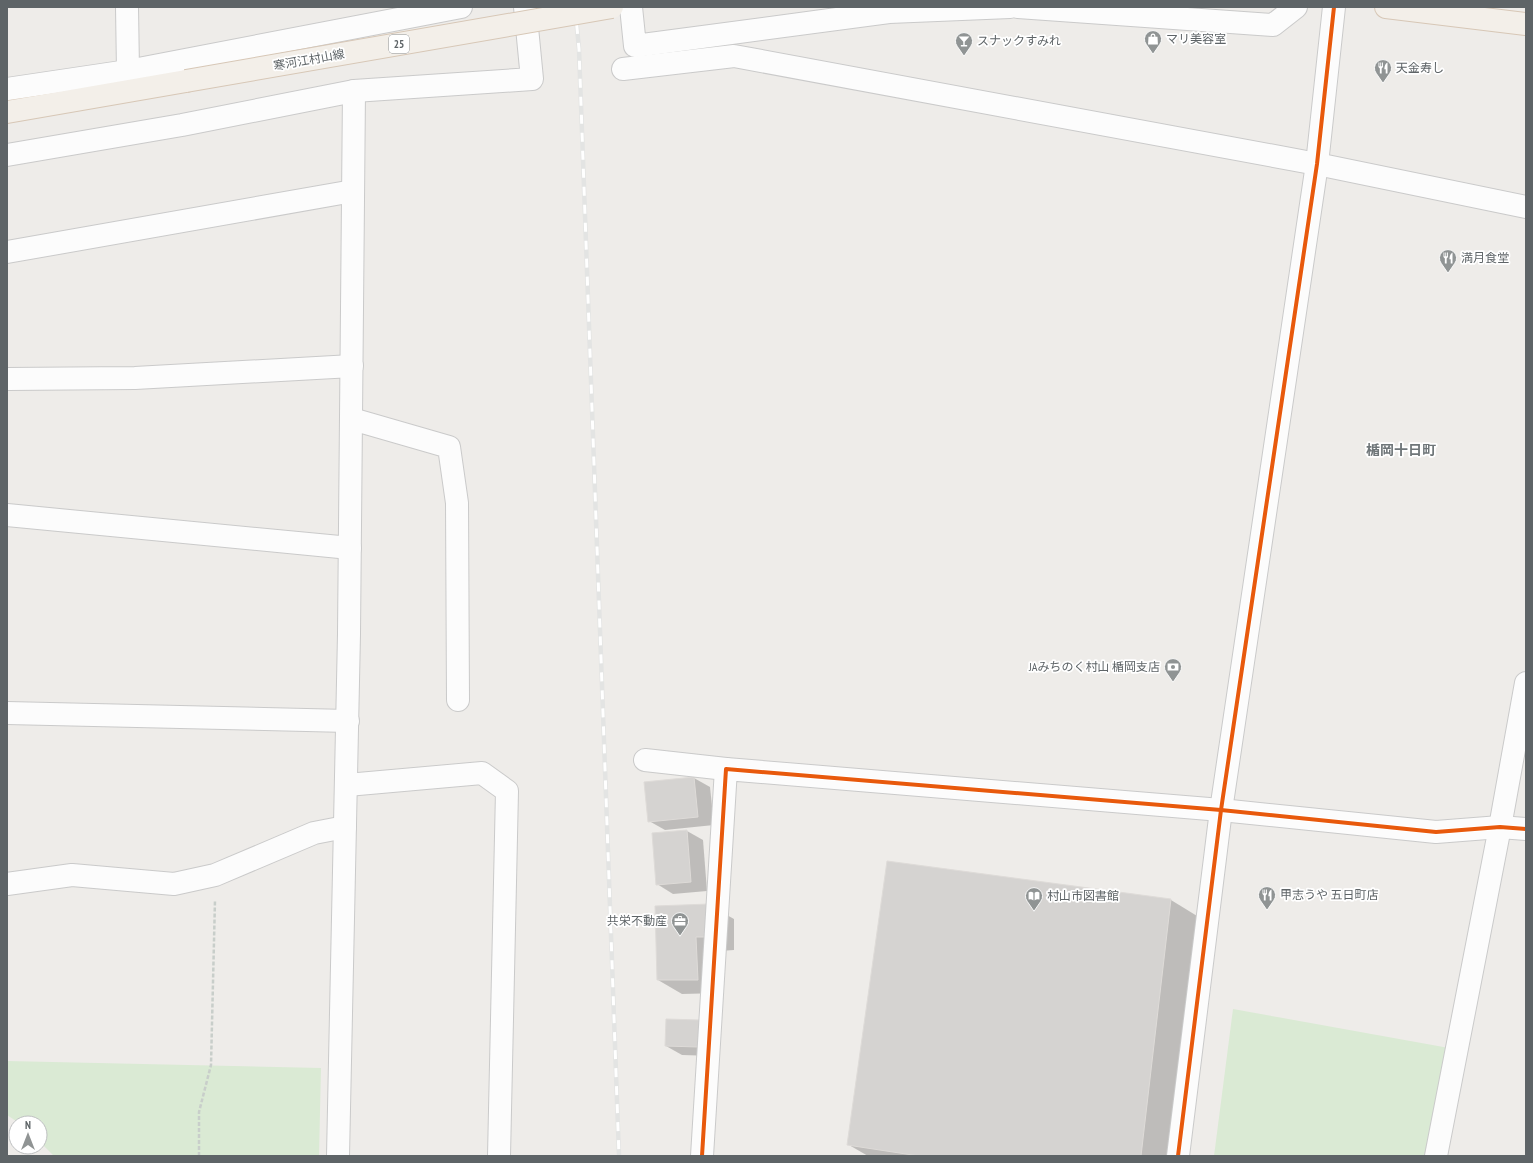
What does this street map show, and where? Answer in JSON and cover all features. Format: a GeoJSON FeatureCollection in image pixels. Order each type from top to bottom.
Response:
{"type":"FeatureCollection","features":[{"type":"Feature","properties":{"kind":"main road","name":"寒河江村山線"},"geometry":{"type":"LineString","coordinates":[[7,112],[612,7]]}},
{"type":"Feature","properties":{"kind":"main road"},"geometry":{"type":"LineString","coordinates":[[1386,7],[1526,24]]}},
{"type":"Feature","properties":{"kind":"street"},"geometry":{"type":"LineString","coordinates":[[127,7],[128,71]]}},
{"type":"Feature","properties":{"kind":"street"},"geometry":{"type":"LineString","coordinates":[[7,89],[128,71],[461,7]]}},
{"type":"Feature","properties":{"kind":"street"},"geometry":{"type":"LineString","coordinates":[[7,155],[182,125],[354,91],[532,79],[525,7]]}},
{"type":"Feature","properties":{"kind":"street"},"geometry":{"type":"LineString","coordinates":[[631,7],[635,46],[889,12],[1010,7]]}},
{"type":"Feature","properties":{"kind":"street"},"geometry":{"type":"LineString","coordinates":[[1018,7],[1273,25],[1296,7]]}},
{"type":"Feature","properties":{"kind":"street"},"geometry":{"type":"LineString","coordinates":[[1178,1156],[1221,810],[1316,164],[1334,7]]}},
{"type":"Feature","properties":{"kind":"street"},"geometry":{"type":"LineString","coordinates":[[721,35],[734,56]]}},
{"type":"Feature","properties":{"kind":"street"},"geometry":{"type":"LineString","coordinates":[[624,69],[734,56],[1316,164],[1526,207]]}},
{"type":"Feature","properties":{"kind":"street"},"geometry":{"type":"LineString","coordinates":[[338,1156],[348,721],[354,91]]}},
{"type":"Feature","properties":{"kind":"street"},"geometry":{"type":"LineString","coordinates":[[7,252],[353,191]]}},
{"type":"Feature","properties":{"kind":"street"},"geometry":{"type":"LineString","coordinates":[[7,379],[135,378],[352,366]]}},
{"type":"Feature","properties":{"kind":"street"},"geometry":{"type":"LineString","coordinates":[[352,419],[449,447],[457,503],[458,700]]}},
{"type":"Feature","properties":{"kind":"street"},"geometry":{"type":"LineString","coordinates":[[7,515],[350,548]]}},
{"type":"Feature","properties":{"kind":"street"},"geometry":{"type":"LineString","coordinates":[[1436,1156],[1500,827],[1526,683]]}},
{"type":"Feature","properties":{"kind":"street"},"geometry":{"type":"LineString","coordinates":[[7,712],[348,721]]}},
{"type":"Feature","properties":{"kind":"street"},"geometry":{"type":"LineString","coordinates":[[645,760],[726,769],[1221,810],[1436,832],[1500,827],[1526,829]]}},
{"type":"Feature","properties":{"kind":"street"},"geometry":{"type":"LineString","coordinates":[[702,1156],[726,769]]}},
{"type":"Feature","properties":{"kind":"street"},"geometry":{"type":"LineString","coordinates":[[346,785],[482,773],[507,791],[499,1156]]}},
{"type":"Feature","properties":{"kind":"street"},"geometry":{"type":"LineString","coordinates":[[7,884],[72,875],[174,884],[215,875],[314,833],[345,827]]}},
{"type":"Feature","properties":{"kind":"path"},"geometry":{"type":"LineString","coordinates":[[199,1156],[199,1112],[211,1065],[215,875]]}},
{"type":"Feature","properties":{"kind":"green space"},"geometry":{"type":"Polygon","coordinates":[[[1233,1009],[1449,1048],[1425,1156],[1214,1156],[1233,1009]]]}},
{"type":"Feature","properties":{"kind":"green space"},"geometry":{"type":"Polygon","coordinates":[[[7,1061],[321,1068],[319,1156],[54,1156],[48,1150],[48,1115],[7,1115],[7,1061]]]}},
{"type":"Feature","properties":{"kind":"building"},"geometry":{"type":"Polygon","coordinates":[[[694,777],[698,817],[648,822],[644,782],[694,777]]]}},
{"type":"Feature","properties":{"kind":"building"},"geometry":{"type":"Polygon","coordinates":[[[687,830],[691,882],[656,885],[652,833],[687,830]]]}},
{"type":"Feature","properties":{"kind":"building"},"geometry":{"type":"Polygon","coordinates":[[[887,861],[1171,899],[1141,1156],[919,1156],[847,1145],[887,861]]]}},
{"type":"Feature","properties":{"kind":"building"},"geometry":{"type":"Polygon","coordinates":[[[710,904],[710,937],[696,937],[698,980],[657,980],[655,906],[710,904]]]}},
{"type":"Feature","properties":{"kind":"building"},"geometry":{"type":"Polygon","coordinates":[[[666,1019],[699,1020],[698,1047],[665,1046],[666,1019]]]}},
{"type":"Feature","properties":{"kind":"railway"},"geometry":{"type":"LineString","coordinates":[[575,7],[579,49],[619,1156]]}},
{"type":"Feature","properties":{"kind":"cycle path"},"geometry":{"type":"LineString","coordinates":[[1178,1156],[1221,810],[1317,164],[1334,7]]}},
{"type":"Feature","properties":{"kind":"cycle path"},"geometry":{"type":"LineString","coordinates":[[702,1156],[726,769],[1221,810],[1436,832],[1500,827],[1526,829]]}},
{"type":"Feature","properties":{"kind":"place","name":"マリ美容室"},"geometry":{"type":"Point","coordinates":[1153,54]}},
{"type":"Feature","properties":{"kind":"place","name":"スナックすみれ"},"geometry":{"type":"Point","coordinates":[964,56]}},
{"type":"Feature","properties":{"kind":"place","name":"天金寿し"},"geometry":{"type":"Point","coordinates":[1383,83]}},
{"type":"Feature","properties":{"kind":"place","name":"満月食堂"},"geometry":{"type":"Point","coordinates":[1448,273]}},
{"type":"Feature","properties":{"kind":"place","name":"JAみちのく村山 楯岡支店"},"geometry":{"type":"Point","coordinates":[1173,682]}},
{"type":"Feature","properties":{"kind":"place","name":"甲志うや 五日町店"},"geometry":{"type":"Point","coordinates":[1267,910]}},
{"type":"Feature","properties":{"kind":"place","name":"村山市図書館"},"geometry":{"type":"Point","coordinates":[1034,911]}},
{"type":"Feature","properties":{"kind":"place","name":"共栄不動産"},"geometry":{"type":"Point","coordinates":[680,936]}},
{"type":"Feature","properties":{"kind":"district","name":"楯岡十日町"},"geometry":{"type":"Point","coordinates":[1401,450]}}]}
